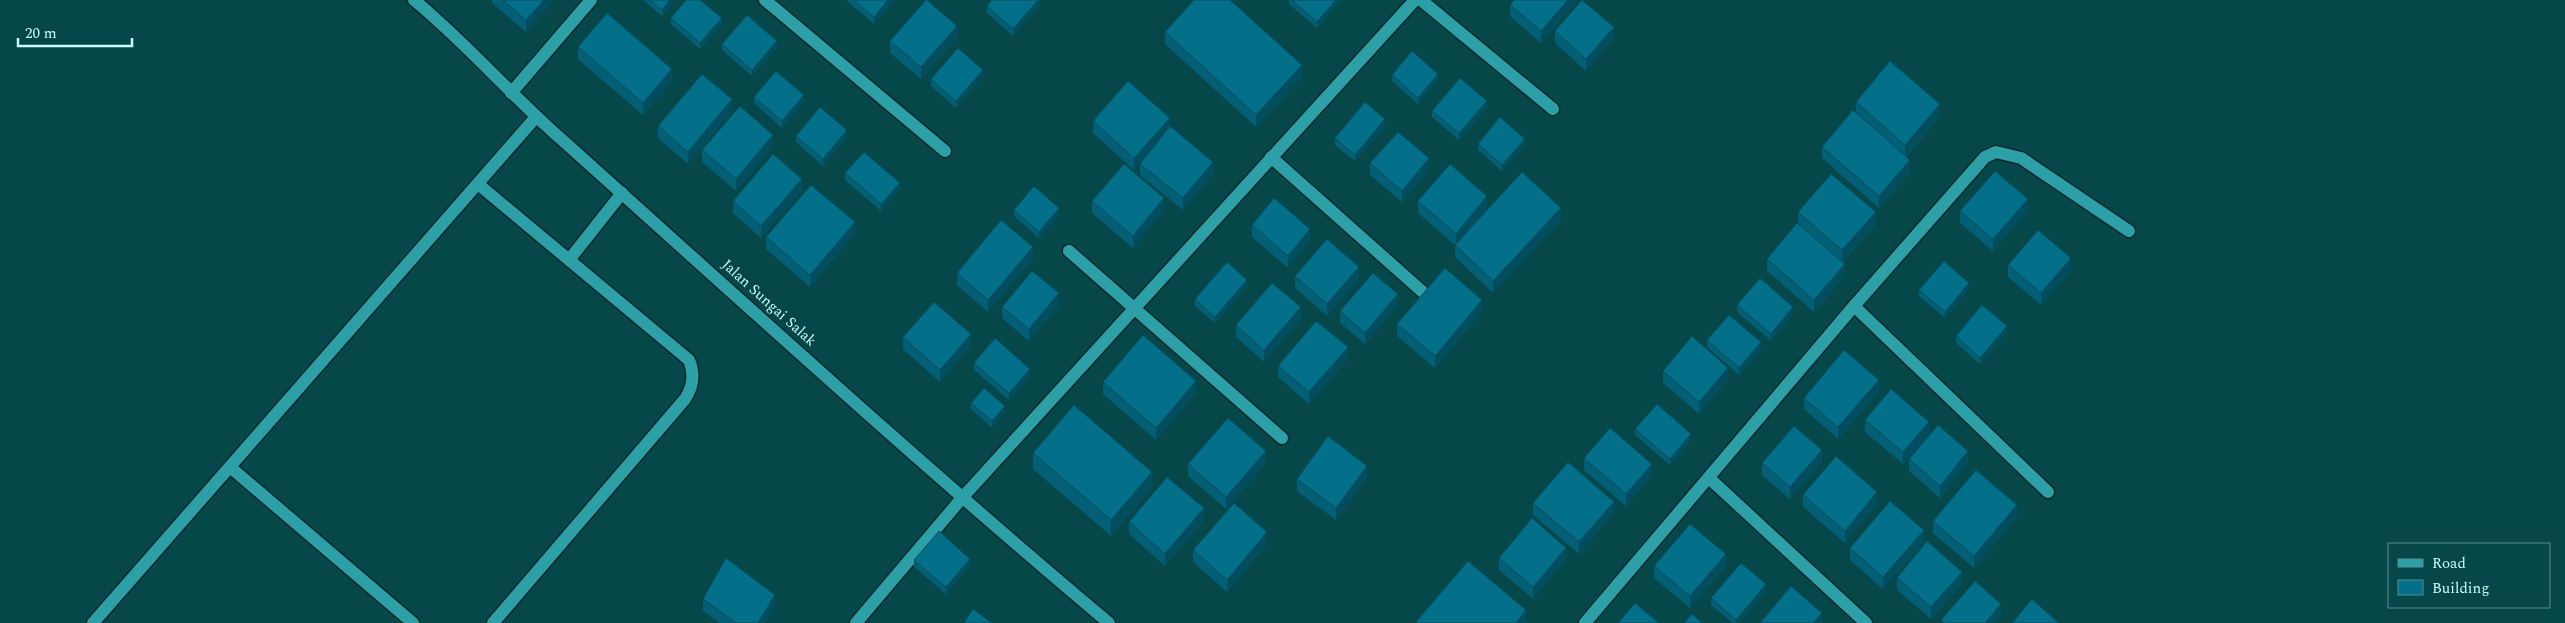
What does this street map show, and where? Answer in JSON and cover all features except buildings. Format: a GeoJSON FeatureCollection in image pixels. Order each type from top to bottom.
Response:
{"type":"FeatureCollection","features":[{"type":"Feature","properties":{"kind":"street","name":"Jalan Sungai Salak"},"geometry":{"type":"LineString","coordinates":[[414,0],[439,21],[536,116],[622,194],[962,498],[1109,623]]}},
{"type":"Feature","properties":{"kind":"street"},"geometry":{"type":"LineString","coordinates":[[511,92],[591,0]]}},
{"type":"Feature","properties":{"kind":"street"},"geometry":{"type":"LineString","coordinates":[[765,0],[945,151]]}},
{"type":"Feature","properties":{"kind":"street"},"geometry":{"type":"LineString","coordinates":[[856,623],[962,498],[1133,307],[1415,0]]}},
{"type":"Feature","properties":{"kind":"street"},"geometry":{"type":"LineString","coordinates":[[1421,0],[1553,110]]}},
{"type":"Feature","properties":{"kind":"street"},"geometry":{"type":"LineString","coordinates":[[93,623],[536,116]]}},
{"type":"Feature","properties":{"kind":"street"},"geometry":{"type":"LineString","coordinates":[[1585,623],[1854,306],[1985,157],[1996,152],[2021,158],[2129,231]]}},
{"type":"Feature","properties":{"kind":"street"},"geometry":{"type":"LineString","coordinates":[[1271,157],[1425,294]]}},
{"type":"Feature","properties":{"kind":"street"},"geometry":{"type":"LineString","coordinates":[[478,184],[689,360],[693,370],[691,391],[493,623]]}},
{"type":"Feature","properties":{"kind":"street"},"geometry":{"type":"LineString","coordinates":[[569,260],[622,194]]}},
{"type":"Feature","properties":{"kind":"street"},"geometry":{"type":"LineString","coordinates":[[1069,251],[1282,438]]}},
{"type":"Feature","properties":{"kind":"street"},"geometry":{"type":"LineString","coordinates":[[1854,306],[2048,492]]}},
{"type":"Feature","properties":{"kind":"street"},"geometry":{"type":"LineString","coordinates":[[230,467],[413,623]]}},
{"type":"Feature","properties":{"kind":"street"},"geometry":{"type":"LineString","coordinates":[[1708,478],[1866,623]]}}]}
